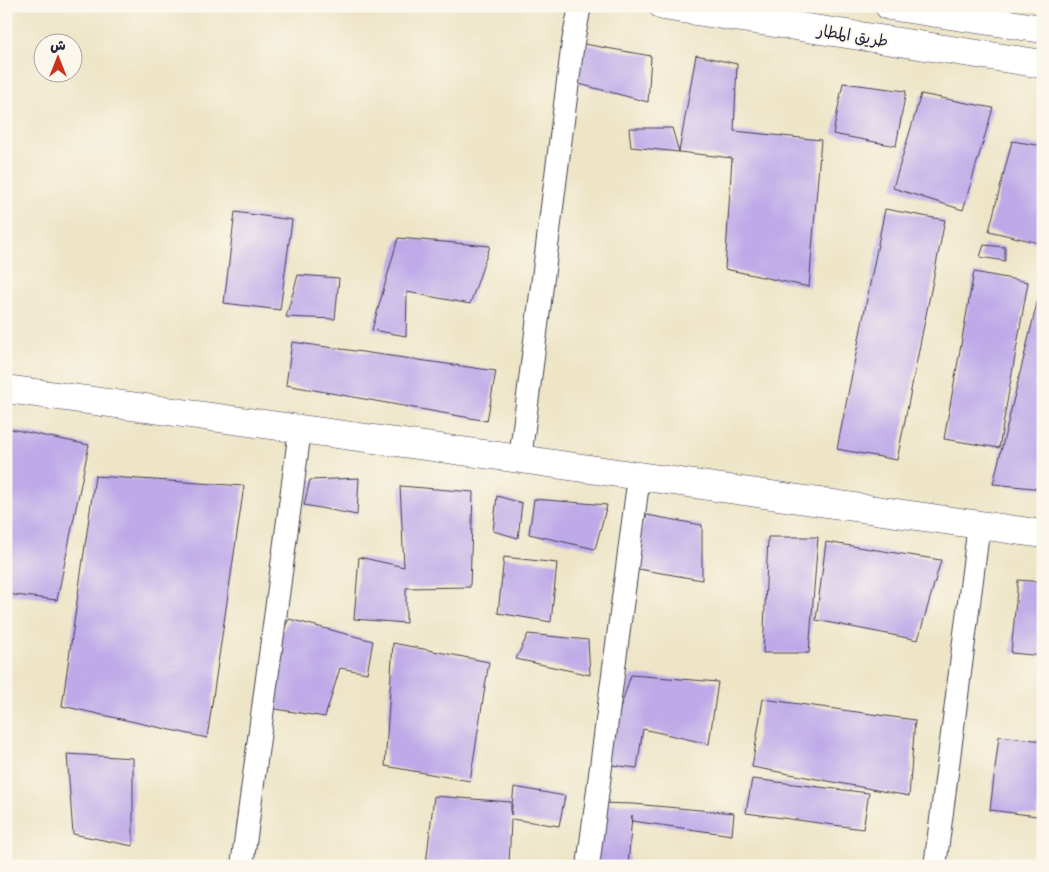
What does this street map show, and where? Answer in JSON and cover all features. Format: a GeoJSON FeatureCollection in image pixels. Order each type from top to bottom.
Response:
{"type":"FeatureCollection","features":[{"type":"Feature","properties":{"kind":"main road","name":"طريق المطار"},"geometry":{"type":"LineString","coordinates":[[663,6],[1043,64]]}},
{"type":"Feature","properties":{"kind":"main road"},"geometry":{"type":"LineString","coordinates":[[890,6],[1043,29]]}},
{"type":"Feature","properties":{"kind":"main road"},"geometry":{"type":"LineString","coordinates":[[6,390],[520,459],[1043,534]]}},
{"type":"Feature","properties":{"kind":"street"},"geometry":{"type":"LineString","coordinates":[[520,459],[580,6]]}},
{"type":"Feature","properties":{"kind":"street"},"geometry":{"type":"LineString","coordinates":[[242,866],[300,430]]}},
{"type":"Feature","properties":{"kind":"street"},"geometry":{"type":"LineString","coordinates":[[588,866],[639,476]]}},
{"type":"Feature","properties":{"kind":"street"},"geometry":{"type":"LineString","coordinates":[[935,866],[978,525]]}},
{"type":"Feature","properties":{"kind":"building"},"geometry":{"type":"Polygon","coordinates":[[[573,42],[651,56],[648,102],[579,84],[573,42]]]}},
{"type":"Feature","properties":{"kind":"building"},"geometry":{"type":"Polygon","coordinates":[[[696,55],[737,64],[734,131],[821,140],[809,287],[725,269],[732,158],[679,152],[696,55]]]}},
{"type":"Feature","properties":{"kind":"building"},"geometry":{"type":"Polygon","coordinates":[[[843,83],[906,91],[896,146],[833,134],[843,83]]]}},
{"type":"Feature","properties":{"kind":"building"},"geometry":{"type":"Polygon","coordinates":[[[921,94],[993,108],[963,210],[893,188],[921,94]]]}},
{"type":"Feature","properties":{"kind":"building"},"geometry":{"type":"Polygon","coordinates":[[[629,128],[672,128],[679,152],[631,147],[629,128]]]}},
{"type":"Feature","properties":{"kind":"building"},"geometry":{"type":"Polygon","coordinates":[[[1012,141],[1043,146],[1043,244],[989,231],[1012,141]]]}},
{"type":"Feature","properties":{"kind":"building"},"geometry":{"type":"Polygon","coordinates":[[[885,209],[945,220],[897,460],[837,449],[885,209]]]}},
{"type":"Feature","properties":{"kind":"building"},"geometry":{"type":"Polygon","coordinates":[[[235,212],[292,220],[280,310],[224,303],[235,212]]]}},
{"type":"Feature","properties":{"kind":"building"},"geometry":{"type":"Polygon","coordinates":[[[398,238],[490,246],[470,304],[407,292],[406,336],[372,330],[398,238]]]}},
{"type":"Feature","properties":{"kind":"building"},"geometry":{"type":"Polygon","coordinates":[[[984,245],[1005,247],[1005,261],[980,257],[984,245]]]}},
{"type":"Feature","properties":{"kind":"building"},"geometry":{"type":"Polygon","coordinates":[[[974,272],[1028,282],[999,448],[944,439],[974,272]]]}},
{"type":"Feature","properties":{"kind":"building"},"geometry":{"type":"Polygon","coordinates":[[[298,275],[339,278],[335,319],[286,317],[298,275]]]}},
{"type":"Feature","properties":{"kind":"building"},"geometry":{"type":"Polygon","coordinates":[[[1039,295],[1043,296],[1043,489],[993,484],[1039,295]]]}},
{"type":"Feature","properties":{"kind":"building"},"geometry":{"type":"Polygon","coordinates":[[[292,342],[496,371],[487,421],[286,385],[292,342]]]}},
{"type":"Feature","properties":{"kind":"building"},"geometry":{"type":"Polygon","coordinates":[[[6,428],[89,445],[57,600],[6,594],[6,428]]]}},
{"type":"Feature","properties":{"kind":"building"},"geometry":{"type":"Polygon","coordinates":[[[95,476],[244,486],[207,738],[62,706],[95,476]]]}},
{"type":"Feature","properties":{"kind":"building"},"geometry":{"type":"Polygon","coordinates":[[[359,478],[357,515],[304,505],[310,480],[359,478]]]}},
{"type":"Feature","properties":{"kind":"building"},"geometry":{"type":"Polygon","coordinates":[[[400,486],[473,492],[470,587],[406,588],[406,623],[354,619],[359,557],[404,567],[400,486]]]}},
{"type":"Feature","properties":{"kind":"building"},"geometry":{"type":"Polygon","coordinates":[[[497,496],[522,503],[518,538],[493,531],[497,496]]]}},
{"type":"Feature","properties":{"kind":"building"},"geometry":{"type":"Polygon","coordinates":[[[534,499],[607,505],[595,549],[529,534],[534,499]]]}},
{"type":"Feature","properties":{"kind":"building"},"geometry":{"type":"Polygon","coordinates":[[[647,515],[702,525],[702,580],[627,567],[647,515]]]}},
{"type":"Feature","properties":{"kind":"building"},"geometry":{"type":"Polygon","coordinates":[[[768,537],[818,537],[809,653],[763,653],[768,537]]]}},
{"type":"Feature","properties":{"kind":"building"},"geometry":{"type":"Polygon","coordinates":[[[826,542],[941,560],[918,640],[816,620],[826,542]]]}},
{"type":"Feature","properties":{"kind":"building"},"geometry":{"type":"Polygon","coordinates":[[[504,557],[557,563],[551,622],[498,613],[504,557]]]}},
{"type":"Feature","properties":{"kind":"building"},"geometry":{"type":"Polygon","coordinates":[[[1018,580],[1043,582],[1043,656],[1011,653],[1018,580]]]}},
{"type":"Feature","properties":{"kind":"building"},"geometry":{"type":"Polygon","coordinates":[[[289,619],[373,641],[367,673],[340,668],[325,717],[263,707],[270,655],[289,619]]]}},
{"type":"Feature","properties":{"kind":"building"},"geometry":{"type":"Polygon","coordinates":[[[528,634],[588,640],[590,675],[516,659],[528,634]]]}},
{"type":"Feature","properties":{"kind":"building"},"geometry":{"type":"Polygon","coordinates":[[[393,643],[489,662],[470,781],[385,766],[393,643]]]}},
{"type":"Feature","properties":{"kind":"building"},"geometry":{"type":"Polygon","coordinates":[[[631,675],[718,682],[709,744],[643,729],[637,768],[602,764],[631,675]]]}},
{"type":"Feature","properties":{"kind":"building"},"geometry":{"type":"Polygon","coordinates":[[[763,699],[915,720],[909,796],[752,767],[763,699]]]}},
{"type":"Feature","properties":{"kind":"building"},"geometry":{"type":"Polygon","coordinates":[[[999,736],[1043,741],[1043,768],[1037,816],[990,810],[999,736]]]}},
{"type":"Feature","properties":{"kind":"building"},"geometry":{"type":"Polygon","coordinates":[[[67,754],[133,758],[133,846],[73,834],[67,754]]]}},
{"type":"Feature","properties":{"kind":"building"},"geometry":{"type":"Polygon","coordinates":[[[752,779],[869,793],[863,829],[746,813],[752,779]]]}},
{"type":"Feature","properties":{"kind":"building"},"geometry":{"type":"Polygon","coordinates":[[[514,787],[565,796],[559,826],[511,819],[509,866],[444,866],[426,864],[434,796],[511,802],[511,815],[514,787]]]}},
{"type":"Feature","properties":{"kind":"building"},"geometry":{"type":"Polygon","coordinates":[[[597,803],[633,804],[734,813],[732,835],[632,821],[632,815],[628,866],[588,866],[597,803]]]}},
{"type":"Feature","properties":{"kind":"building"},"geometry":{"type":"Polygon","coordinates":[[[314,861],[340,865],[340,866],[313,866],[314,861]]]}}]}
